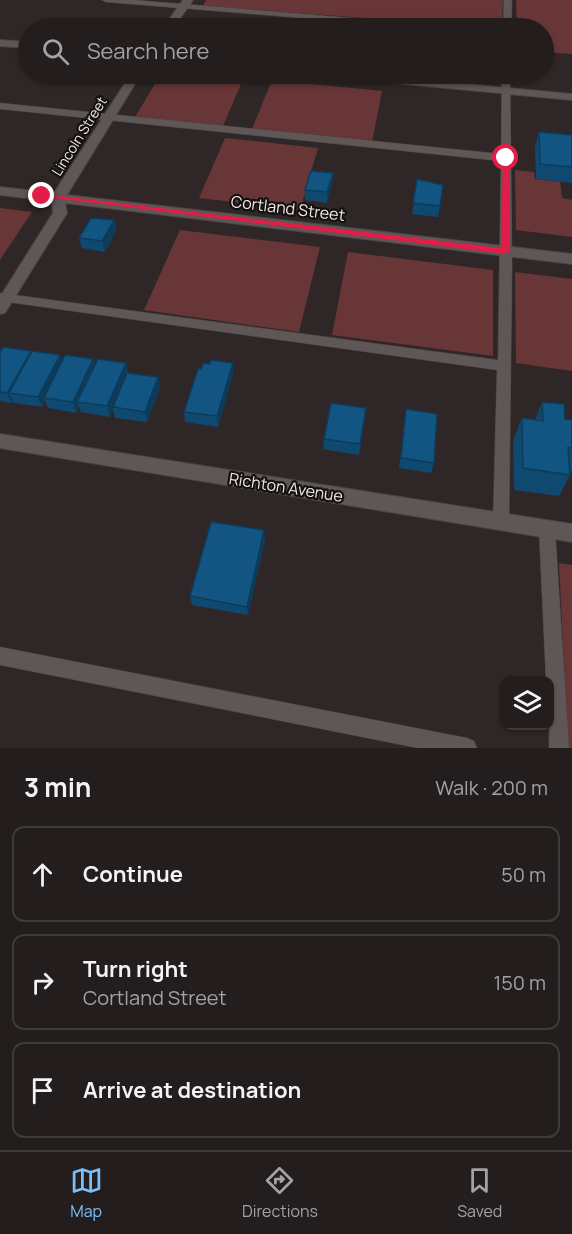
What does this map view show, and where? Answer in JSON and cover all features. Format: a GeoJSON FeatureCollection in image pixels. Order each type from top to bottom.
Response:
{"type":"FeatureCollection","features":[{"type":"Feature","properties":{"kind":"street"},"geometry":{"type":"LineString","coordinates":[[176,18],[186,4]]}},
{"type":"Feature","properties":{"kind":"street"},"geometry":{"type":"LineString","coordinates":[[0,43],[18,44]]}},
{"type":"Feature","properties":{"kind":"street","name":"Lincoln Street"},"geometry":{"type":"LineString","coordinates":[[2,301],[60,213],[58,198],[130,84]]}},
{"type":"Feature","properties":{"kind":"street"},"geometry":{"type":"LineString","coordinates":[[439,84],[572,97]]}},
{"type":"Feature","properties":{"kind":"street","name":"Cortland Street"},"geometry":{"type":"LineString","coordinates":[[0,191],[572,260]]}},
{"type":"Feature","properties":{"kind":"street","name":"Richton Avenue"},"geometry":{"type":"LineString","coordinates":[[0,441],[572,533]]}},
{"type":"Feature","properties":{"kind":"lane"},"geometry":{"type":"LineString","coordinates":[[106,0],[186,4],[339,18]]}},
{"type":"Feature","properties":{"kind":"lane"},"geometry":{"type":"LineString","coordinates":[[507,18],[508,0]]}},
{"type":"Feature","properties":{"kind":"lane"},"geometry":{"type":"LineString","coordinates":[[501,522],[506,251],[505,84]]}},
{"type":"Feature","properties":{"kind":"lane"},"geometry":{"type":"LineString","coordinates":[[0,106],[506,158]]}},
{"type":"Feature","properties":{"kind":"lane"},"geometry":{"type":"LineString","coordinates":[[2,301],[504,366]]}},
{"type":"Feature","properties":{"kind":"lane"},"geometry":{"type":"LineString","coordinates":[[547,529],[559,748]]}},
{"type":"Feature","properties":{"kind":"lane"},"geometry":{"type":"LineString","coordinates":[[0,656],[467,748]]}},
{"type":"Feature","properties":{"kind":"shaded area"},"geometry":{"type":"Polygon","coordinates":[[[206,0],[503,0],[502,18],[366,18],[203,6],[206,0]]]}},
{"type":"Feature","properties":{"kind":"shaded area"},"geometry":{"type":"Polygon","coordinates":[[[516,0],[572,0],[572,54],[554,53],[554,18],[517,18],[516,0]]]}},
{"type":"Feature","properties":{"kind":"shaded area"},"geometry":{"type":"Polygon","coordinates":[[[155,84],[241,84],[223,126],[135,117],[155,84]]]}},
{"type":"Feature","properties":{"kind":"shaded area"},"geometry":{"type":"Polygon","coordinates":[[[270,84],[312,84],[382,91],[372,142],[252,129],[270,84]]]}},
{"type":"Feature","properties":{"kind":"shaded area"},"geometry":{"type":"Polygon","coordinates":[[[225,138],[318,148],[300,210],[199,198],[225,138]]]}},
{"type":"Feature","properties":{"kind":"shaded area"},"geometry":{"type":"Polygon","coordinates":[[[515,170],[534,172],[535,179],[560,182],[562,198],[572,200],[572,237],[516,230],[515,170]]]}},
{"type":"Feature","properties":{"kind":"shaded area"},"geometry":{"type":"Polygon","coordinates":[[[0,208],[32,212],[0,260],[0,208]]]}},
{"type":"Feature","properties":{"kind":"shaded area"},"geometry":{"type":"Polygon","coordinates":[[[180,230],[320,247],[299,332],[144,310],[180,230]]]}},
{"type":"Feature","properties":{"kind":"shaded area"},"geometry":{"type":"Polygon","coordinates":[[[348,252],[493,270],[493,356],[332,335],[348,252]]]}},
{"type":"Feature","properties":{"kind":"shaded area"},"geometry":{"type":"Polygon","coordinates":[[[515,272],[572,279],[572,371],[516,363],[515,272]]]}},
{"type":"Feature","properties":{"kind":"shaded area"},"geometry":{"type":"Polygon","coordinates":[[[559,563],[572,565],[572,748],[568,748],[559,563]]]}},
{"type":"Feature","properties":{"kind":"building"},"geometry":{"type":"Polygon","coordinates":[[[539,132],[572,135],[572,167],[540,164],[539,132]]]}},
{"type":"Feature","properties":{"kind":"building"},"geometry":{"type":"Polygon","coordinates":[[[311,171],[333,173],[327,192],[305,190],[311,171]]]}},
{"type":"Feature","properties":{"kind":"building"},"geometry":{"type":"Polygon","coordinates":[[[417,179],[443,185],[440,206],[413,203],[417,179]]]}},
{"type":"Feature","properties":{"kind":"building"},"geometry":{"type":"Polygon","coordinates":[[[91,218],[114,220],[102,241],[79,238],[91,218]]]}},
{"type":"Feature","properties":{"kind":"building"},"geometry":{"type":"Polygon","coordinates":[[[3,347],[31,351],[7,393],[0,392],[0,352],[3,347]]]}},
{"type":"Feature","properties":{"kind":"building"},"geometry":{"type":"Polygon","coordinates":[[[32,351],[60,355],[38,397],[9,393],[32,351]]]}},
{"type":"Feature","properties":{"kind":"building"},"geometry":{"type":"Polygon","coordinates":[[[65,355],[93,359],[73,402],[44,398],[65,355]]]}},
{"type":"Feature","properties":{"kind":"building"},"geometry":{"type":"Polygon","coordinates":[[[98,359],[126,363],[107,406],[77,402],[98,359]]]}},
{"type":"Feature","properties":{"kind":"building"},"geometry":{"type":"Polygon","coordinates":[[[211,360],[233,363],[217,416],[184,412],[198,369],[201,369],[203,363],[210,364],[211,360]]]}},
{"type":"Feature","properties":{"kind":"building"},"geometry":{"type":"Polygon","coordinates":[[[127,373],[158,377],[145,412],[113,407],[127,373]]]}},
{"type":"Feature","properties":{"kind":"building"},"geometry":{"type":"Polygon","coordinates":[[[542,402],[564,404],[565,419],[572,420],[572,448],[568,447],[570,475],[523,468],[522,418],[543,421],[542,402]]]}},
{"type":"Feature","properties":{"kind":"building"},"geometry":{"type":"Polygon","coordinates":[[[331,403],[366,408],[360,444],[324,439],[331,403]]]}},
{"type":"Feature","properties":{"kind":"building"},"geometry":{"type":"Polygon","coordinates":[[[406,409],[437,414],[434,463],[401,458],[406,409]]]}},
{"type":"Feature","properties":{"kind":"building"},"geometry":{"type":"Polygon","coordinates":[[[211,522],[264,530],[247,607],[190,596],[211,522]]]}},
{"type":"Feature","properties":{"kind":"route"},"geometry":{"type":"LineString","coordinates":[[42,196],[506,251],[506,158]]}}]}
